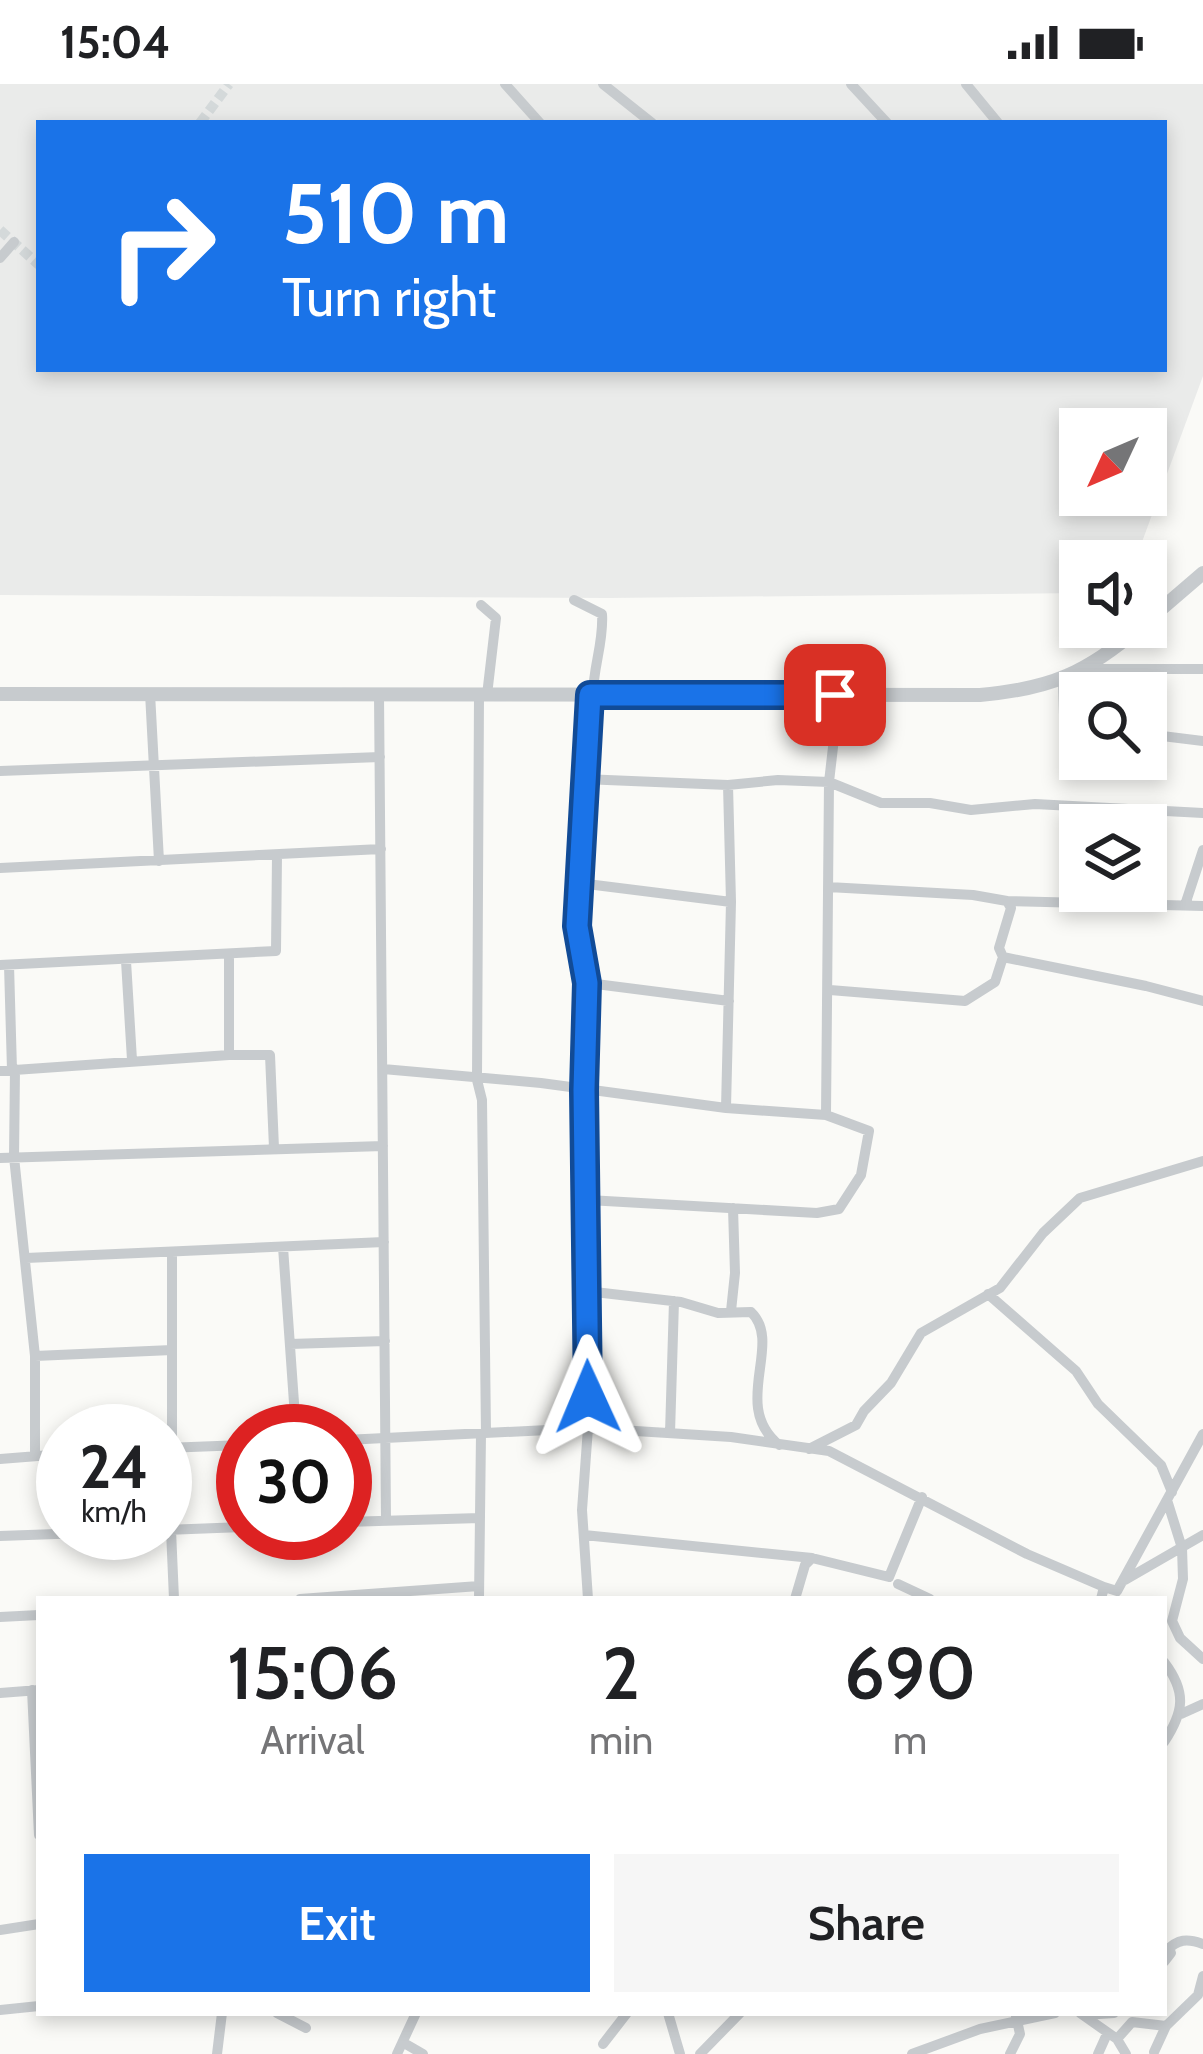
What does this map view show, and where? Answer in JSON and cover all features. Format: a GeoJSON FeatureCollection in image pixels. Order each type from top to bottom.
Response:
{"type":"FeatureCollection","features":[{"type":"Feature","properties":{"kind":"street"},"geometry":{"type":"LineString","coordinates":[[505,84],[537,120]]}},
{"type":"Feature","properties":{"kind":"street"},"geometry":{"type":"LineString","coordinates":[[603,84],[648,120]]}},
{"type":"Feature","properties":{"kind":"street"},"geometry":{"type":"LineString","coordinates":[[850,84],[884,120]]}},
{"type":"Feature","properties":{"kind":"street"},"geometry":{"type":"LineString","coordinates":[[967,84],[996,120]]}},
{"type":"Feature","properties":{"kind":"street"},"geometry":{"type":"LineString","coordinates":[[0,259],[14,242]]}},
{"type":"Feature","properties":{"kind":"street"},"geometry":{"type":"LineString","coordinates":[[1167,604],[1203,573]]}},
{"type":"Feature","properties":{"kind":"street"},"geometry":{"type":"LineString","coordinates":[[574,600],[602,614],[583,779],[577,926],[587,983],[584,1535],[588,1596]]}},
{"type":"Feature","properties":{"kind":"street"},"geometry":{"type":"LineString","coordinates":[[390,1596],[479,1593],[484,1433],[482,1100],[477,1080],[483,695],[496,618],[482,605]]}},
{"type":"Feature","properties":{"kind":"street"},"geometry":{"type":"LineString","coordinates":[[1080,672],[1113,648]]}},
{"type":"Feature","properties":{"kind":"street"},"geometry":{"type":"LineString","coordinates":[[1086,669],[1203,669]]}},
{"type":"Feature","properties":{"kind":"street"},"geometry":{"type":"LineString","coordinates":[[0,694],[980,694],[1059,681]]}},
{"type":"Feature","properties":{"kind":"street"},"geometry":{"type":"LineString","coordinates":[[151,693],[160,861]]}},
{"type":"Feature","properties":{"kind":"street"},"geometry":{"type":"LineString","coordinates":[[379,695],[386,1521]]}},
{"type":"Feature","properties":{"kind":"street"},"geometry":{"type":"LineString","coordinates":[[826,1115],[829,782],[839,695]]}},
{"type":"Feature","properties":{"kind":"street"},"geometry":{"type":"LineString","coordinates":[[1167,737],[1203,741]]}},
{"type":"Feature","properties":{"kind":"street"},"geometry":{"type":"LineString","coordinates":[[0,771],[380,757]]}},
{"type":"Feature","properties":{"kind":"street"},"geometry":{"type":"LineString","coordinates":[[583,779],[728,785],[829,782],[881,803],[930,803],[971,810],[1035,804],[1203,813]]}},
{"type":"Feature","properties":{"kind":"street"},"geometry":{"type":"LineString","coordinates":[[726,1108],[731,902],[728,785]]}},
{"type":"Feature","properties":{"kind":"street"},"geometry":{"type":"LineString","coordinates":[[0,868],[381,849]]}},
{"type":"Feature","properties":{"kind":"street"},"geometry":{"type":"LineString","coordinates":[[1185,905],[1203,850]]}},
{"type":"Feature","properties":{"kind":"street"},"geometry":{"type":"LineString","coordinates":[[0,1459],[34,1456],[35,1356],[14,1157],[4,965],[276,951],[277,855]]}},
{"type":"Feature","properties":{"kind":"street"},"geometry":{"type":"LineString","coordinates":[[580,883],[731,902]]}},
{"type":"Feature","properties":{"kind":"street"},"geometry":{"type":"LineString","coordinates":[[828,886],[1006,902],[1203,906]]}},
{"type":"Feature","properties":{"kind":"street"},"geometry":{"type":"LineString","coordinates":[[830,990],[965,1001],[995,982],[1003,957],[999,948],[1011,916],[1006,902]]}},
{"type":"Feature","properties":{"kind":"street"},"geometry":{"type":"LineString","coordinates":[[229,956],[229,1055]]}},
{"type":"Feature","properties":{"kind":"street"},"geometry":{"type":"LineString","coordinates":[[1003,957],[1203,1001]]}},
{"type":"Feature","properties":{"kind":"street"},"geometry":{"type":"LineString","coordinates":[[126,961],[132,1060]]}},
{"type":"Feature","properties":{"kind":"street"},"geometry":{"type":"LineString","coordinates":[[587,983],[729,1001]]}},
{"type":"Feature","properties":{"kind":"street"},"geometry":{"type":"LineString","coordinates":[[9,1070],[270,1055],[274,1148]]}},
{"type":"Feature","properties":{"kind":"street"},"geometry":{"type":"LineString","coordinates":[[383,1069],[826,1115],[869,1131],[860,1175],[838,1209],[786,1214],[588,1200]]}},
{"type":"Feature","properties":{"kind":"street"},"geometry":{"type":"LineString","coordinates":[[0,1158],[383,1146]]}},
{"type":"Feature","properties":{"kind":"street"},"geometry":{"type":"LineString","coordinates":[[809,1448],[856,1424],[891,1383],[922,1333],[1000,1288],[1043,1233],[1080,1198],[1203,1161]]}},
{"type":"Feature","properties":{"kind":"street"},"geometry":{"type":"LineString","coordinates":[[731,1311],[733,1208]]}},
{"type":"Feature","properties":{"kind":"street"},"geometry":{"type":"LineString","coordinates":[[26,1258],[384,1242]]}},
{"type":"Feature","properties":{"kind":"street"},"geometry":{"type":"LineString","coordinates":[[283,1247],[294,1404]]}},
{"type":"Feature","properties":{"kind":"street"},"geometry":{"type":"LineString","coordinates":[[170,1404],[172,1252]]}},
{"type":"Feature","properties":{"kind":"street"},"geometry":{"type":"LineString","coordinates":[[586,1291],[674,1301],[718,1313],[751,1312],[761,1323],[757,1418],[765,1434],[781,1447]]}},
{"type":"Feature","properties":{"kind":"street"},"geometry":{"type":"LineString","coordinates":[[988,1294],[1076,1371],[1099,1404],[1161,1465],[1182,1548],[1183,1579],[1172,1621],[1180,1638],[1203,1659]]}},
{"type":"Feature","properties":{"kind":"street"},"geometry":{"type":"LineString","coordinates":[[670,1432],[674,1301]]}},
{"type":"Feature","properties":{"kind":"street"},"geometry":{"type":"LineString","coordinates":[[290,1344],[385,1342]]}},
{"type":"Feature","properties":{"kind":"street"},"geometry":{"type":"LineString","coordinates":[[35,1356],[172,1350]]}},
{"type":"Feature","properties":{"kind":"street"},"geometry":{"type":"LineString","coordinates":[[372,1439],[588,1428],[731,1437],[829,1451],[1103,1593],[1117,1591],[1203,1434]]}},
{"type":"Feature","properties":{"kind":"street"},"geometry":{"type":"LineString","coordinates":[[897,1596],[894,1580],[922,1497]]}},
{"type":"Feature","properties":{"kind":"street"},"geometry":{"type":"LineString","coordinates":[[372,1521],[480,1518]]}},
{"type":"Feature","properties":{"kind":"street"},"geometry":{"type":"LineString","coordinates":[[0,1536],[36,1535]]}},
{"type":"Feature","properties":{"kind":"street"},"geometry":{"type":"LineString","coordinates":[[584,1535],[812,1558],[894,1580],[925,1596]]}},
{"type":"Feature","properties":{"kind":"street"},"geometry":{"type":"LineString","coordinates":[[1122,1581],[1203,1535]]}},
{"type":"Feature","properties":{"kind":"street"},"geometry":{"type":"LineString","coordinates":[[796,1596],[812,1558]]}},
{"type":"Feature","properties":{"kind":"street"},"geometry":{"type":"LineString","coordinates":[[171,1560],[174,1596]]}},
{"type":"Feature","properties":{"kind":"street"},"geometry":{"type":"LineString","coordinates":[[0,1617],[36,1615]]}},
{"type":"Feature","properties":{"kind":"street"},"geometry":{"type":"LineString","coordinates":[[1167,1666],[1177,1681],[1181,1714]]}},
{"type":"Feature","properties":{"kind":"street"},"geometry":{"type":"LineString","coordinates":[[0,1693],[35,1690],[36,1730]]}},
{"type":"Feature","properties":{"kind":"street"},"geometry":{"type":"LineString","coordinates":[[1167,1737],[1181,1714],[1203,1704]]}},
{"type":"Feature","properties":{"kind":"street"},"geometry":{"type":"LineString","coordinates":[[0,1930],[36,1924]]}},
{"type":"Feature","properties":{"kind":"street"},"geometry":{"type":"LineString","coordinates":[[1167,1948],[1184,1940],[1203,1944]]}},
{"type":"Feature","properties":{"kind":"street"},"geometry":{"type":"LineString","coordinates":[[1154,2052],[1166,2026],[1198,1995],[1203,1976]]}},
{"type":"Feature","properties":{"kind":"street"},"geometry":{"type":"LineString","coordinates":[[0,2010],[36,2006]]}},
{"type":"Feature","properties":{"kind":"street"},"geometry":{"type":"LineString","coordinates":[[217,2054],[223,2016]]}},
{"type":"Feature","properties":{"kind":"street"},"geometry":{"type":"LineString","coordinates":[[284,2016],[306,2028]]}},
{"type":"Feature","properties":{"kind":"street"},"geometry":{"type":"LineString","coordinates":[[415,2016],[400,2048],[423,2054]]}},
{"type":"Feature","properties":{"kind":"street"},"geometry":{"type":"LineString","coordinates":[[603,2044],[625,2016]]}},
{"type":"Feature","properties":{"kind":"street"},"geometry":{"type":"LineString","coordinates":[[669,2016],[680,2054]]}},
{"type":"Feature","properties":{"kind":"street"},"geometry":{"type":"LineString","coordinates":[[700,2054],[737,2016]]}},
{"type":"Feature","properties":{"kind":"street"},"geometry":{"type":"LineString","coordinates":[[912,2054],[1016,2016],[1036,2020],[1046,2016]]}},
{"type":"Feature","properties":{"kind":"street"},"geometry":{"type":"LineString","coordinates":[[1010,2054],[1020,2034],[1016,2016]]}},
{"type":"Feature","properties":{"kind":"street"},"geometry":{"type":"LineString","coordinates":[[1085,2016],[1126,2054]]}},
{"type":"Feature","properties":{"kind":"street"},"geometry":{"type":"LineString","coordinates":[[1098,2054],[1132,2022],[1166,2026]]}},
{"type":"Feature","properties":{"kind":"shaded area"},"geometry":{"type":"Polygon","coordinates":[[[0,84],[1203,84],[1203,376],[1167,474],[1167,408],[1059,408],[1059,516],[1152,516],[1143,540],[1059,540],[1059,593],[609,598],[0,595],[0,84]]]}},
{"type":"Feature","properties":{"kind":"tunnel"},"geometry":{"type":"LineString","coordinates":[[202,120],[229,84]]}},
{"type":"Feature","properties":{"kind":"tunnel"},"geometry":{"type":"LineString","coordinates":[[0,230],[36,262]]}},
{"type":"Feature","properties":{"kind":"route"},"geometry":{"type":"LineString","coordinates":[[588,1397],[587,983],[577,926],[590,695],[835,695]]}}]}
